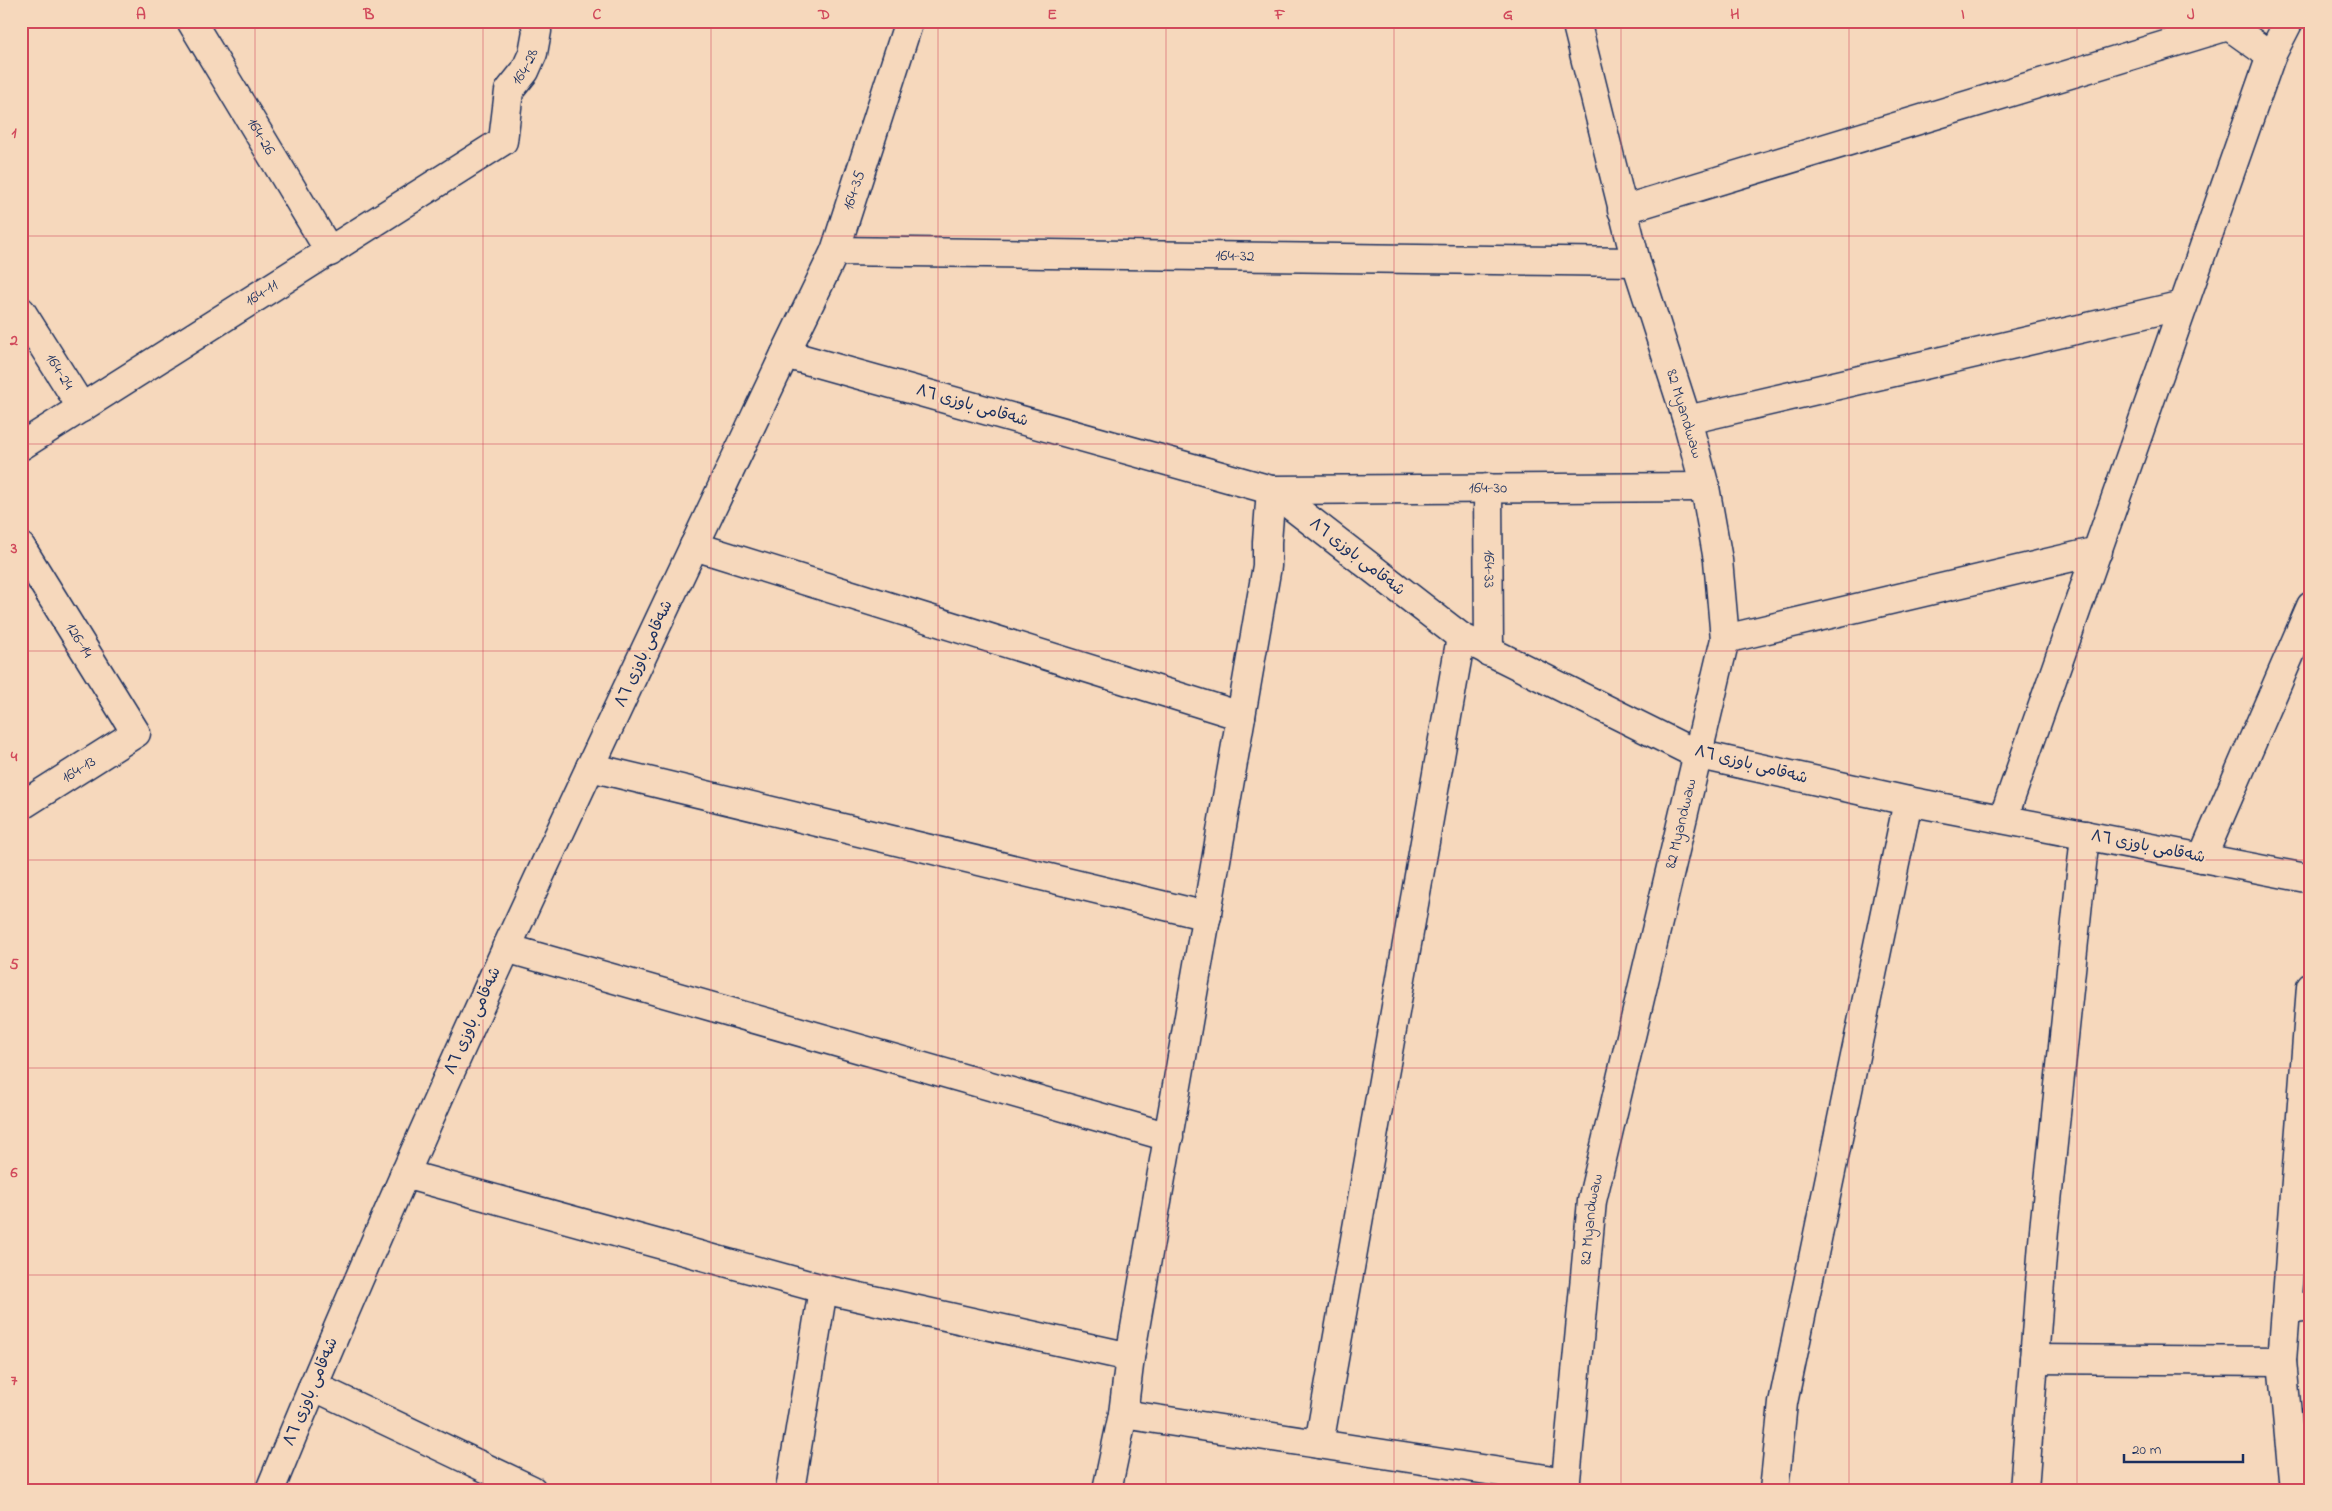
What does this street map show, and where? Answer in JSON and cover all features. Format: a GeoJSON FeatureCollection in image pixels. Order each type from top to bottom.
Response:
{"type":"FeatureCollection","features":[{"type":"Feature","properties":{"kind":"street","name":"164-26"},"geometry":{"type":"LineString","coordinates":[[191,21],[330,252]]}},
{"type":"Feature","properties":{"kind":"street","name":"164-28"},"geometry":{"type":"LineString","coordinates":[[503,141],[509,91],[525,71],[533,53],[537,31],[535,21]]}},
{"type":"Feature","properties":{"kind":"street","name":"164-35"},"geometry":{"type":"LineString","coordinates":[[785,354],[835,250],[909,21]]}},
{"type":"Feature","properties":{"kind":"street","name":"82 Myandwaw"},"geometry":{"type":"LineString","coordinates":[[1565,1486],[1592,1200],[1696,754],[1725,639],[1718,560],[1705,487],[1687,420],[1636,262],[1576,21]]}},
{"type":"Feature","properties":{"kind":"street"},"geometry":{"type":"LineString","coordinates":[[2003,819],[2271,56],[2289,21]]}},
{"type":"Feature","properties":{"kind":"street"},"geometry":{"type":"LineString","coordinates":[[1622,210],[2225,23],[2271,56]]}},
{"type":"Feature","properties":{"kind":"street","name":"164-11"},"geometry":{"type":"LineString","coordinates":[[21,446],[503,141]]}},
{"type":"Feature","properties":{"kind":"street","name":"164-32"},"geometry":{"type":"LineString","coordinates":[[835,250],[1636,262]]}},
{"type":"Feature","properties":{"kind":"street"},"geometry":{"type":"LineString","coordinates":[[1687,420],[2183,305]]}},
{"type":"Feature","properties":{"kind":"street","name":"164-24"},"geometry":{"type":"LineString","coordinates":[[21,311],[82,408]]}},
{"type":"Feature","properties":{"kind":"street","name":"شەقامی باوزی ٨٦"},"geometry":{"type":"LineString","coordinates":[[270,1490],[312,1386],[404,1174],[506,948],[785,354],[1272,490],[1461,637],[1696,754],[1908,801],[2311,879]]}},
{"type":"Feature","properties":{"kind":"street","name":"164-30"},"geometry":{"type":"LineString","coordinates":[[1272,490],[1705,487]]}},
{"type":"Feature","properties":{"kind":"street","name":"164-33"},"geometry":{"type":"LineString","coordinates":[[1488,488],[1489,652]]}},
{"type":"Feature","properties":{"kind":"street"},"geometry":{"type":"LineString","coordinates":[[1107,1490],[1123,1414],[1130,1357],[1267,566],[1267,542],[1272,490]]}},
{"type":"Feature","properties":{"kind":"street"},"geometry":{"type":"LineString","coordinates":[[694,546],[1241,716]]}},
{"type":"Feature","properties":{"kind":"street","name":"126-14"},"geometry":{"type":"LineString","coordinates":[[21,547],[136,733]]}},
{"type":"Feature","properties":{"kind":"street"},"geometry":{"type":"LineString","coordinates":[[1725,639],[2098,551]]}},
{"type":"Feature","properties":{"kind":"street"},"geometry":{"type":"LineString","coordinates":[[2202,858],[2311,606]]}},
{"type":"Feature","properties":{"kind":"street"},"geometry":{"type":"LineString","coordinates":[[1319,1444],[1461,637]]}},
{"type":"Feature","properties":{"kind":"street","name":"164-13"},"geometry":{"type":"LineString","coordinates":[[21,806],[136,733]]}},
{"type":"Feature","properties":{"kind":"street"},"geometry":{"type":"LineString","coordinates":[[590,768],[1207,916]]}},
{"type":"Feature","properties":{"kind":"street"},"geometry":{"type":"LineString","coordinates":[[1774,1490],[1783,1403],[1908,801]]}},
{"type":"Feature","properties":{"kind":"street"},"geometry":{"type":"LineString","coordinates":[[2024,1490],[2044,1230],[2085,835]]}},
{"type":"Feature","properties":{"kind":"street"},"geometry":{"type":"LineString","coordinates":[[506,948],[1169,1137]]}},
{"type":"Feature","properties":{"kind":"street"},"geometry":{"type":"LineString","coordinates":[[2294,1490],[2282,1361],[2298,1307],[2311,986]]}},
{"type":"Feature","properties":{"kind":"street"},"geometry":{"type":"LineString","coordinates":[[404,1174],[823,1289],[1130,1357]]}},
{"type":"Feature","properties":{"kind":"street"},"geometry":{"type":"LineString","coordinates":[[790,1490],[823,1289]]}},
{"type":"Feature","properties":{"kind":"street"},"geometry":{"type":"LineString","coordinates":[[2034,1359],[2282,1361]]}},
{"type":"Feature","properties":{"kind":"street"},"geometry":{"type":"LineString","coordinates":[[312,1386],[532,1490]]}},
{"type":"Feature","properties":{"kind":"street"},"geometry":{"type":"LineString","coordinates":[[1123,1414],[1319,1444],[1565,1486]]}}]}
